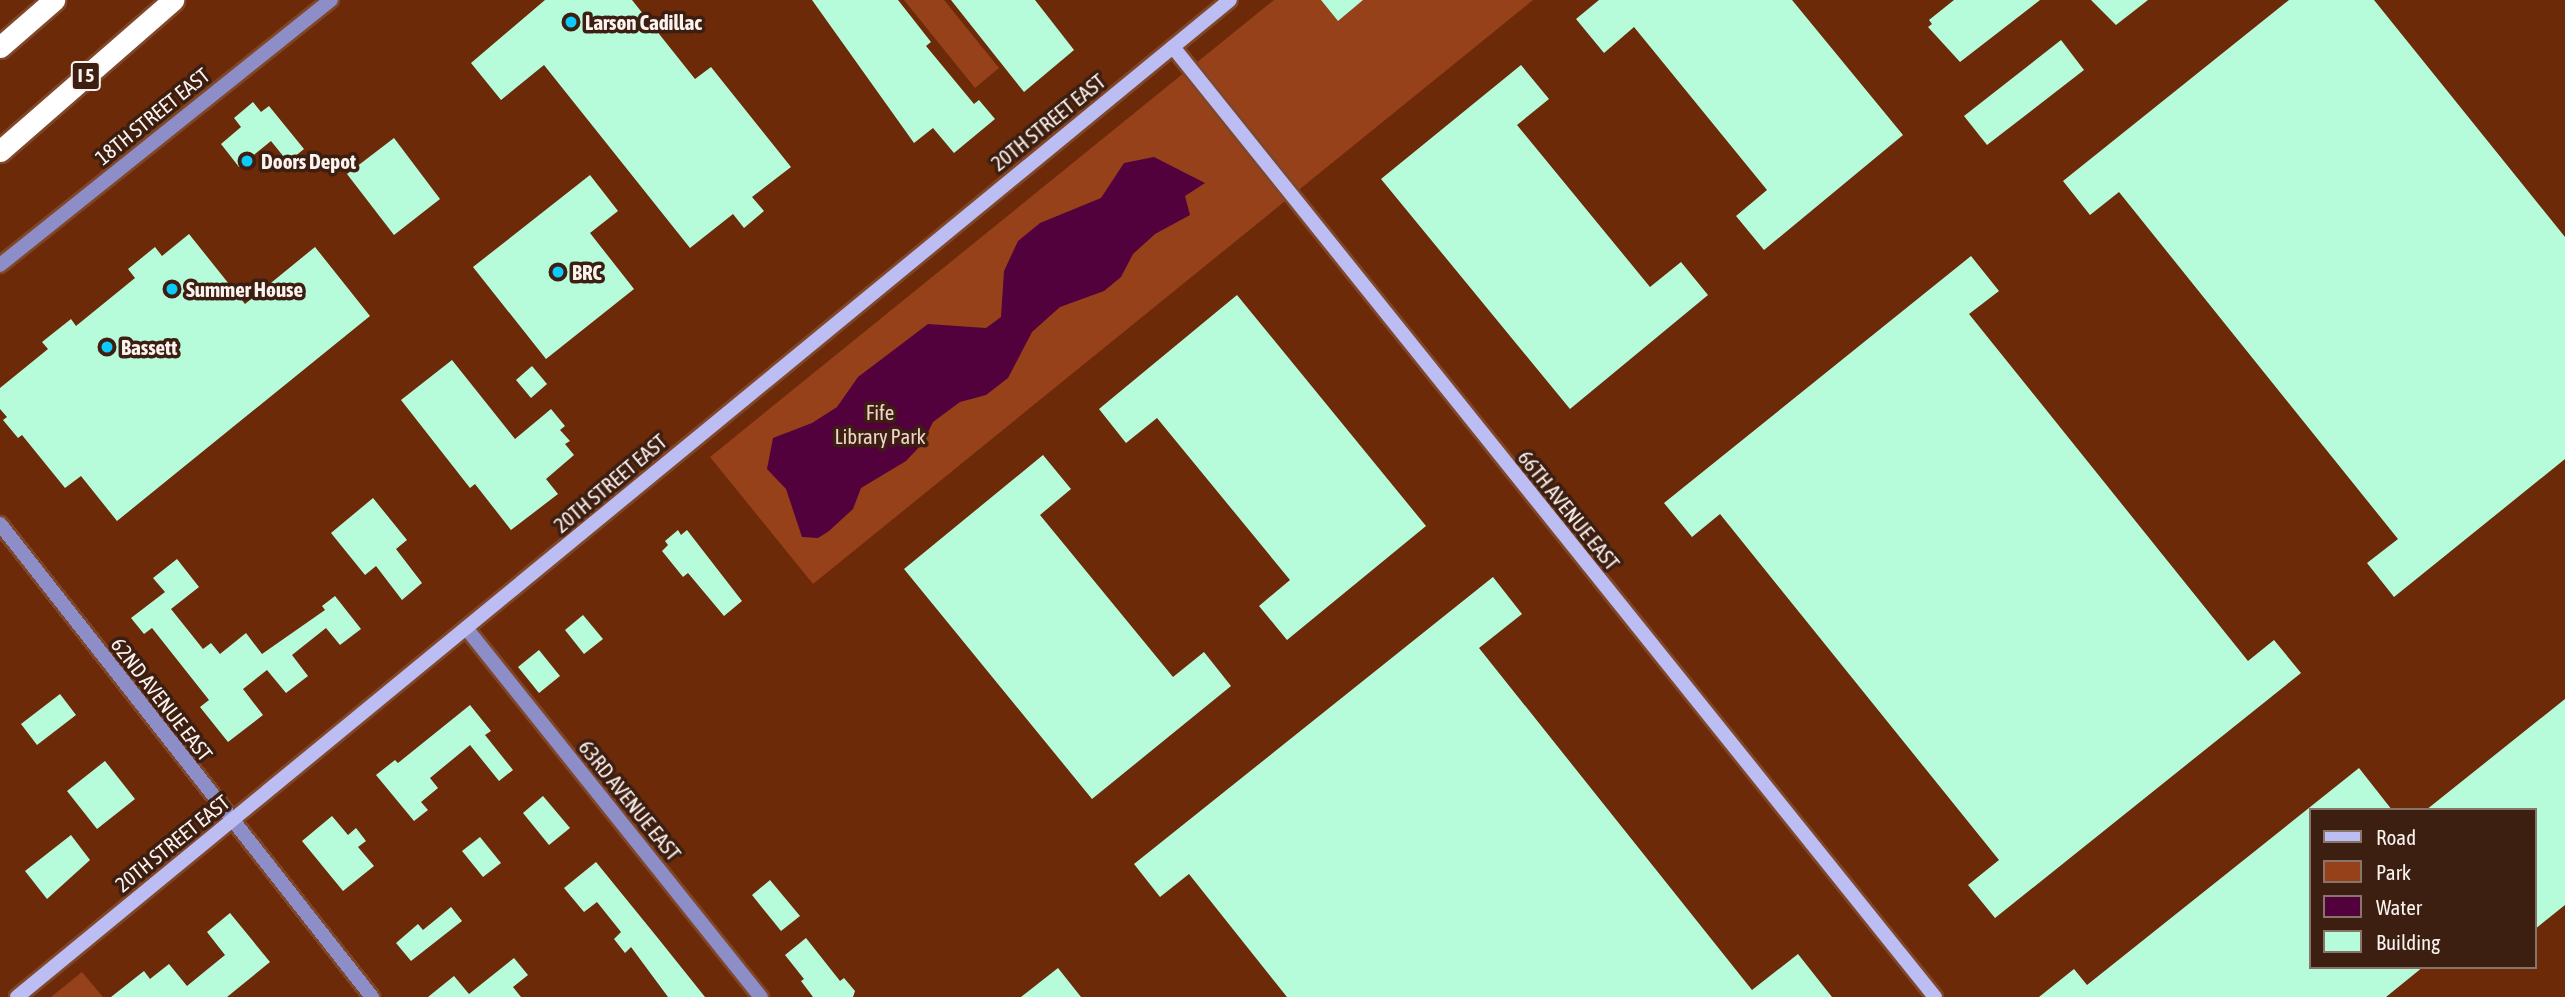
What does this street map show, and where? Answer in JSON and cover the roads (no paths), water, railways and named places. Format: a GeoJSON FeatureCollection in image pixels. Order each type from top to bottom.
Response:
{"type":"FeatureCollection","features":[{"type":"Feature","properties":{"kind":"highway"},"geometry":{"type":"LineString","coordinates":[[0,47],[54,0]]}},
{"type":"Feature","properties":{"kind":"highway","name":"I 5"},"geometry":{"type":"LineString","coordinates":[[0,151],[173,0]]}},
{"type":"Feature","properties":{"kind":"main road","name":"20TH STREET EAST"},"geometry":{"type":"LineString","coordinates":[[17,997],[1230,0]]}},
{"type":"Feature","properties":{"kind":"main road","name":"66TH AVENUE EAST"},"geometry":{"type":"LineString","coordinates":[[1173,47],[1935,997]]}},
{"type":"Feature","properties":{"kind":"street","name":"18TH STREET EAST"},"geometry":{"type":"LineString","coordinates":[[0,265],[331,0]]}},
{"type":"Feature","properties":{"kind":"street","name":"62ND AVENUE EAST"},"geometry":{"type":"LineString","coordinates":[[0,524],[231,823],[372,997]]}},
{"type":"Feature","properties":{"kind":"street","name":"63RD AVENUE EAST"},"geometry":{"type":"LineString","coordinates":[[467,629],[761,997]]}},
{"type":"Feature","properties":{"kind":"water"},"geometry":{"type":"Polygon","coordinates":[[[1154,157],[1205,183],[1185,196],[1190,215],[1155,234],[1133,254],[1121,277],[1104,291],[1060,307],[1032,332],[1008,378],[986,395],[960,402],[933,422],[922,444],[906,461],[861,488],[853,509],[829,531],[818,538],[802,537],[786,489],[767,469],[773,438],[812,423],[837,407],[858,377],[928,324],[986,328],[1001,317],[1004,271],[1018,241],[1040,223],[1101,198],[1124,163],[1154,157]]]}},
{"type":"Feature","properties":{"kind":"place","name":"Larson Cadillac"},"geometry":{"type":"Point","coordinates":[571,22]}},
{"type":"Feature","properties":{"kind":"place","name":"Doors Depot"},"geometry":{"type":"Point","coordinates":[247,161]}},
{"type":"Feature","properties":{"kind":"place","name":"BRC"},"geometry":{"type":"Point","coordinates":[558,272]}},
{"type":"Feature","properties":{"kind":"place","name":"Summer House"},"geometry":{"type":"Point","coordinates":[172,289]}},
{"type":"Feature","properties":{"kind":"place","name":"Bassett"},"geometry":{"type":"Point","coordinates":[107,347]}},
{"type":"Feature","properties":{"kind":"park label","name":"Fife Library Park"},"geometry":{"type":"Point","coordinates":[880,424]}}]}
